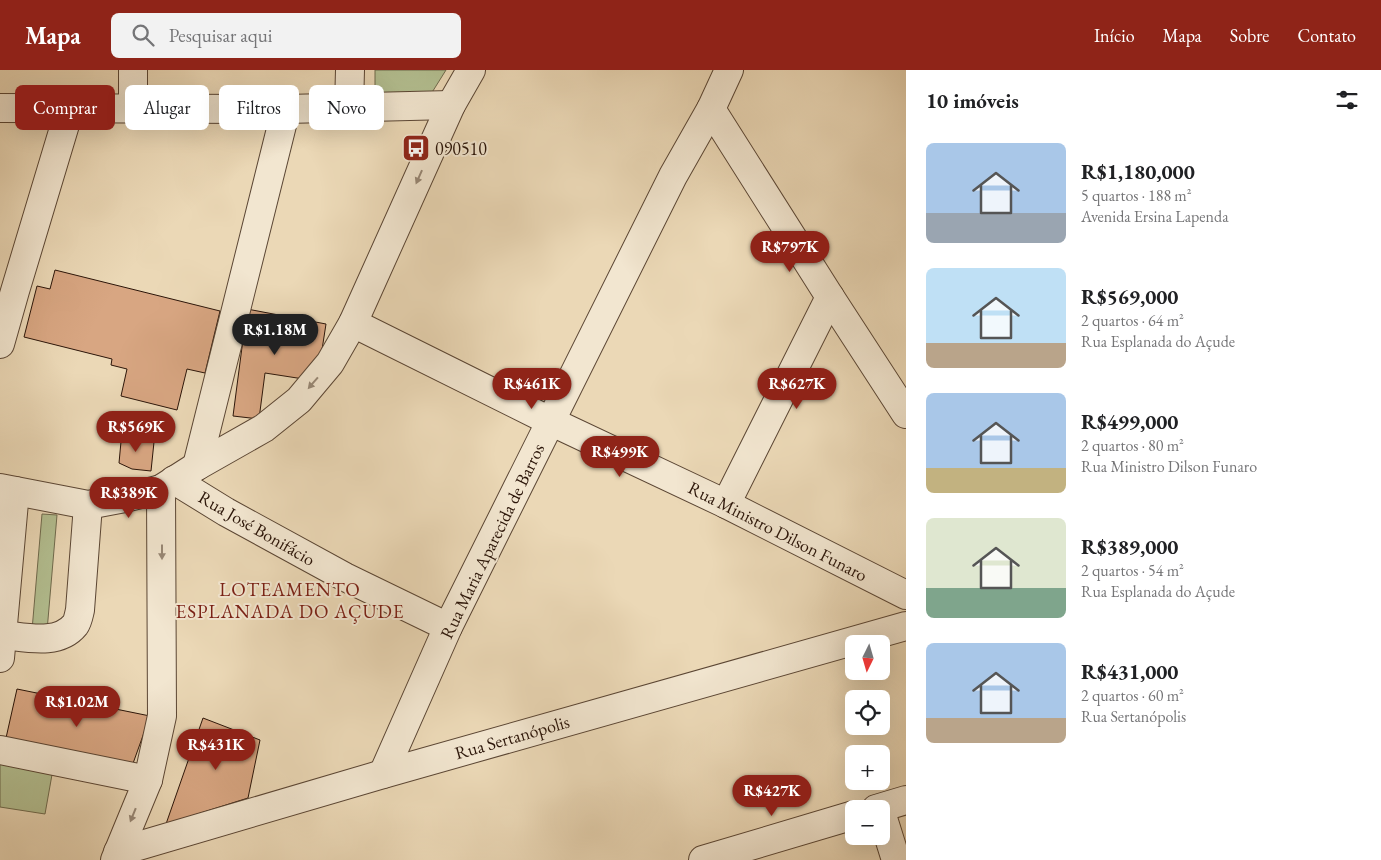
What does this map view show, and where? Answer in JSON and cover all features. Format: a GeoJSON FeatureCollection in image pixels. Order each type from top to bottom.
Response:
{"type":"FeatureCollection","features":[{"type":"Feature","properties":{"kind":"street"},"geometry":{"type":"LineString","coordinates":[[133,70],[133,85]]}},
{"type":"Feature","properties":{"kind":"street"},"geometry":{"type":"LineString","coordinates":[[350,70],[350,85]]}},
{"type":"Feature","properties":{"kind":"street"},"geometry":{"type":"LineString","coordinates":[[88,504],[80,610],[76,624],[66,634],[48,639],[1,646],[8,490],[88,504],[125,498],[168,485],[197,466],[264,428],[299,400],[330,363],[353,323],[451,105],[471,70]]}},
{"type":"Feature","properties":{"kind":"street","name":"Rua Maria Aparecida de Barros"},"geometry":{"type":"LineString","coordinates":[[383,774],[448,627],[673,176],[711,109],[729,70]]}},
{"type":"Feature","properties":{"kind":"street"},"geometry":{"type":"LineString","coordinates":[[384,107],[451,105]]}},
{"type":"Feature","properties":{"kind":"street"},"geometry":{"type":"LineString","coordinates":[[0,108],[15,108]]}},
{"type":"Feature","properties":{"kind":"street"},"geometry":{"type":"LineString","coordinates":[[711,109],[906,414]]}},
{"type":"Feature","properties":{"kind":"street"},"geometry":{"type":"LineString","coordinates":[[0,344],[14,291],[63,130]]}},
{"type":"Feature","properties":{"kind":"street"},"geometry":{"type":"LineString","coordinates":[[197,466],[281,130]]}},
{"type":"Feature","properties":{"kind":"street"},"geometry":{"type":"LineString","coordinates":[[726,504],[830,297]]}},
{"type":"Feature","properties":{"kind":"street","name":"Rua Ministro Dilson Funaro"},"geometry":{"type":"LineString","coordinates":[[353,323],[550,422],[726,504],[906,595]]}},
{"type":"Feature","properties":{"kind":"street"},"geometry":{"type":"LineString","coordinates":[[117,856],[148,780],[162,716],[168,485]]}},
{"type":"Feature","properties":{"kind":"street","name":"Rua José Bonifácio"},"geometry":{"type":"LineString","coordinates":[[168,485],[226,512],[344,578],[448,627]]}},
{"type":"Feature","properties":{"kind":"street","name":"Rua Sertanópolis"},"geometry":{"type":"LineString","coordinates":[[117,856],[383,774],[906,626]]}},
{"type":"Feature","properties":{"kind":"street"},"geometry":{"type":"LineString","coordinates":[[0,750],[148,780]]}},
{"type":"Feature","properties":{"kind":"street"},"geometry":{"type":"LineString","coordinates":[[890,805],[906,800]]}},
{"type":"Feature","properties":{"kind":"street"},"geometry":{"type":"LineString","coordinates":[[703,860],[845,818]]}},
{"type":"Feature","properties":{"kind":"street"},"geometry":{"type":"LineString","coordinates":[[890,842],[896,860]]}},
{"type":"Feature","properties":{"kind":"green space"},"geometry":{"type":"Polygon","coordinates":[[[375,70],[446,70],[431,94],[384,95],[384,85],[375,85],[375,70]]]}},
{"type":"Feature","properties":{"kind":"green space"},"geometry":{"type":"Polygon","coordinates":[[[42,514],[57,515],[47,631],[32,630],[42,514]]]}},
{"type":"Feature","properties":{"kind":"green space"},"geometry":{"type":"Polygon","coordinates":[[[0,760],[53,769],[45,814],[0,807],[0,760]]]}},
{"type":"Feature","properties":{"kind":"building"},"geometry":{"type":"Polygon","coordinates":[[[55,270],[220,311],[205,373],[187,369],[177,410],[121,396],[127,369],[111,365],[112,359],[24,337],[37,286],[50,289],[55,270]]]}},
{"type":"Feature","properties":{"kind":"building"},"geometry":{"type":"Polygon","coordinates":[[[247,309],[326,324],[319,369],[310,380],[265,373],[259,419],[233,416],[247,309]]]}},
{"type":"Feature","properties":{"kind":"building"},"geometry":{"type":"Polygon","coordinates":[[[122,431],[130,432],[129,439],[154,442],[151,471],[132,469],[119,463],[122,431]]]}},
{"type":"Feature","properties":{"kind":"building"},"geometry":{"type":"Polygon","coordinates":[[[17,689],[150,716],[131,769],[6,738],[17,689]]]}},
{"type":"Feature","properties":{"kind":"building"},"geometry":{"type":"Polygon","coordinates":[[[203,718],[260,740],[248,798],[166,824],[203,718]]]}},
{"type":"Feature","properties":{"kind":"place","name":"090510"},"geometry":{"type":"Point","coordinates":[416,148]}},
{"type":"Feature","properties":{"kind":"district","name":"LOTEAMENTO ESPLANADA DO AÇUDE"},"geometry":{"type":"Point","coordinates":[290,600]}}]}
